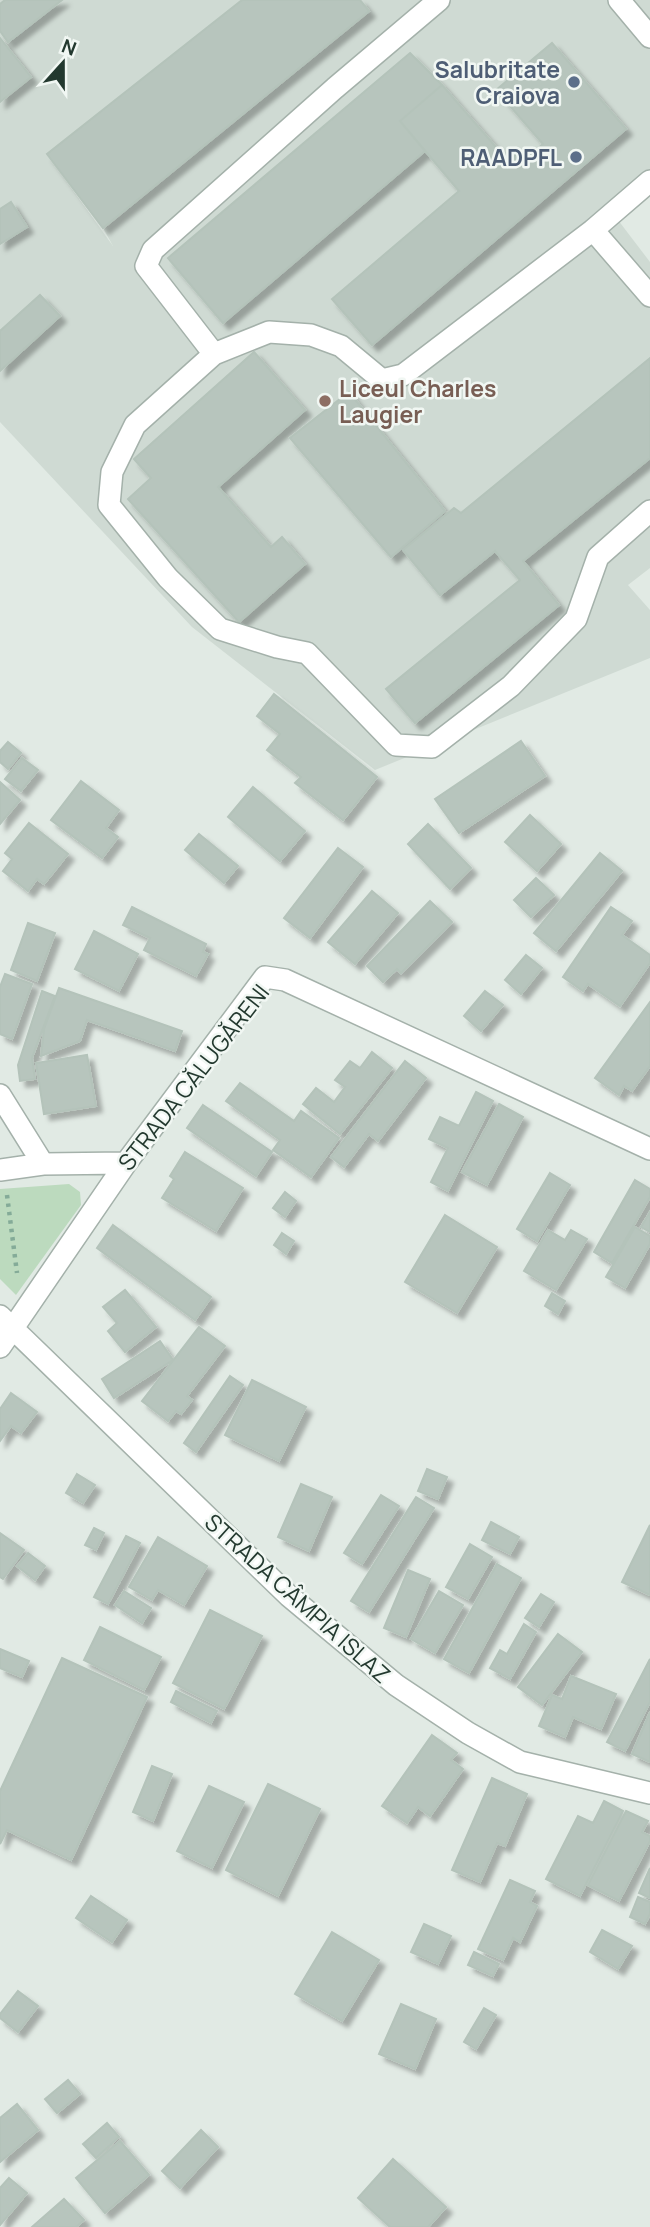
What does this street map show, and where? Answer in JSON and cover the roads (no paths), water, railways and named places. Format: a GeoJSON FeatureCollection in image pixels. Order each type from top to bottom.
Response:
{"type":"FeatureCollection","features":[{"type":"Feature","properties":{"kind":"street"},"geometry":{"type":"LineString","coordinates":[[214,354],[146,266],[153,250],[335,88],[439,0]]}},
{"type":"Feature","properties":{"kind":"street"},"geometry":{"type":"LineString","coordinates":[[619,0],[650,37]]}},
{"type":"Feature","properties":{"kind":"street"},"geometry":{"type":"LineString","coordinates":[[650,181],[593,230],[403,375],[382,380],[341,346],[311,335],[269,331],[214,354],[135,425],[112,472],[108,505],[168,578],[220,629],[277,647],[307,653],[396,745],[432,747],[511,686],[576,620],[598,557],[650,511]]}},
{"type":"Feature","properties":{"kind":"street"},"geometry":{"type":"LineString","coordinates":[[593,230],[650,296]]}},
{"type":"Feature","properties":{"kind":"street","name":"STRADA CĂLUGĂRENI"},"geometry":{"type":"LineString","coordinates":[[0,1347],[12,1321],[265,977],[285,980],[650,1149]]}},
{"type":"Feature","properties":{"kind":"street"},"geometry":{"type":"LineString","coordinates":[[0,1095],[43,1164]]}},
{"type":"Feature","properties":{"kind":"street"},"geometry":{"type":"LineString","coordinates":[[2,1170],[43,1164],[126,1163]]}},
{"type":"Feature","properties":{"kind":"street","name":"STRADA CÂMPIA ISLAZ"},"geometry":{"type":"LineString","coordinates":[[12,1321],[289,1596],[397,1685],[468,1734],[520,1762],[650,1793]]}},
{"type":"Feature","properties":{"kind":"place","name":"Salubritate Craiova"},"geometry":{"type":"Point","coordinates":[574,82]}},
{"type":"Feature","properties":{"kind":"place","name":"RAADPFL"},"geometry":{"type":"Point","coordinates":[576,157]}},
{"type":"Feature","properties":{"kind":"place","name":"Liceul Charles Laugier"},"geometry":{"type":"Point","coordinates":[325,401]}}]}
